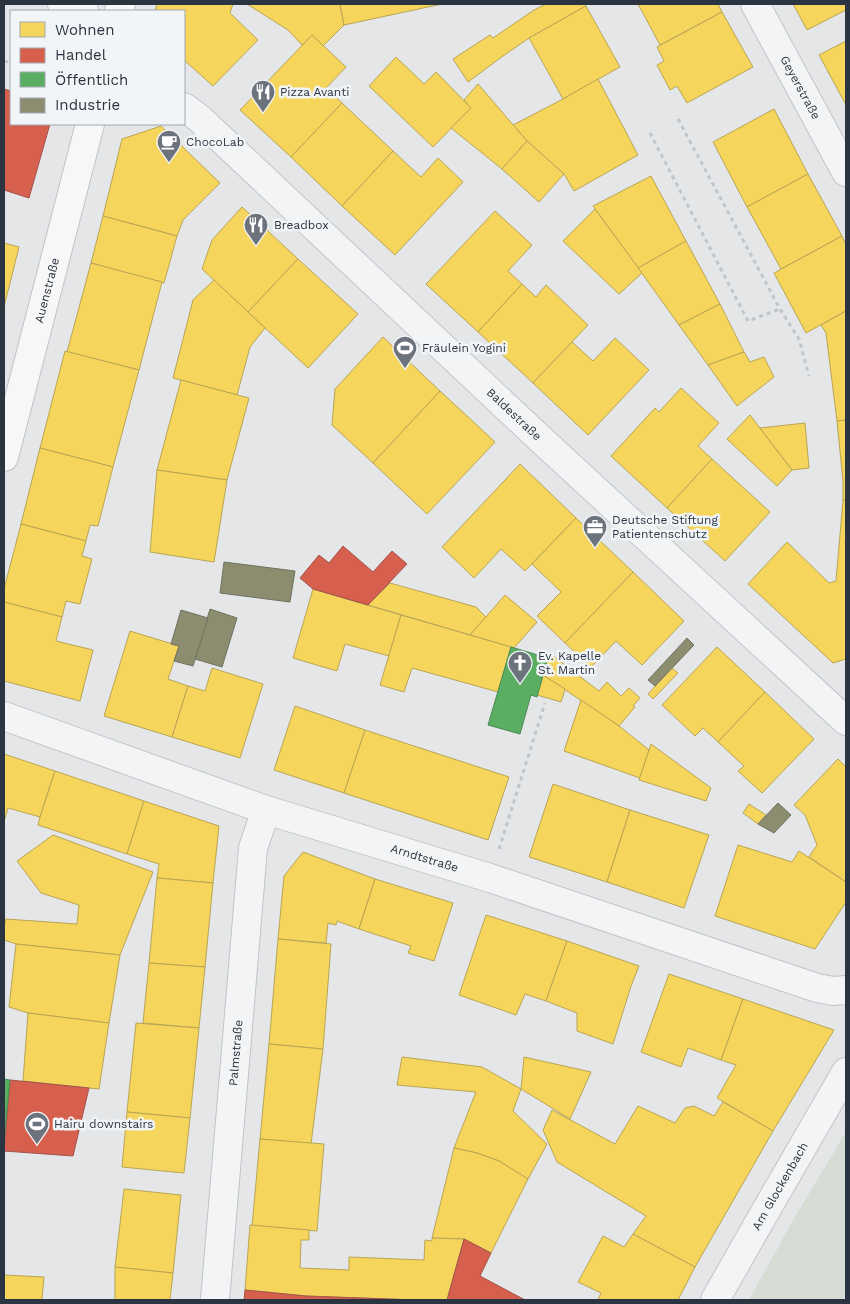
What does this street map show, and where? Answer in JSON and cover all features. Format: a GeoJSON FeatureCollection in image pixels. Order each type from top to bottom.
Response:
{"type":"FeatureCollection","features":[{"type":"Feature","properties":{"kind":"main road"},"geometry":{"type":"LineString","coordinates":[[62,4],[81,10]]}},
{"type":"Feature","properties":{"kind":"main road","name":"Auenstraße"},"geometry":{"type":"LineString","coordinates":[[4,457],[90,125]]}},
{"type":"Feature","properties":{"kind":"street","name":"Geyerstraße"},"geometry":{"type":"LineString","coordinates":[[755,4],[846,172]]}},
{"type":"Feature","properties":{"kind":"street","name":"Baldestraße"},"geometry":{"type":"LineString","coordinates":[[185,107],[846,721]]}},
{"type":"Feature","properties":{"kind":"street","name":"Arndtstraße"},"geometry":{"type":"LineString","coordinates":[[4,716],[266,810],[490,878],[817,988],[834,991],[846,990]]}},
{"type":"Feature","properties":{"kind":"street","name":"Palmstraße"},"geometry":{"type":"LineString","coordinates":[[216,1300],[253,848],[266,810]]}},
{"type":"Feature","properties":{"kind":"street","name":"Am Glockenbach"},"geometry":{"type":"LineString","coordinates":[[715,1300],[846,1072]]}},
{"type":"Feature","properties":{"kind":"path"},"geometry":{"type":"LineString","coordinates":[[678,119],[780,309],[799,339],[809,376]]}},
{"type":"Feature","properties":{"kind":"path"},"geometry":{"type":"LineString","coordinates":[[650,132],[748,321],[780,309]]}},
{"type":"Feature","properties":{"kind":"path"},"geometry":{"type":"LineString","coordinates":[[490,878],[545,703]]}},
{"type":"Feature","properties":{"kind":"shaded area"},"geometry":{"type":"Polygon","coordinates":[[[846,1132],[846,1300],[749,1300],[796,1215],[846,1132]]]}},
{"type":"Feature","properties":{"kind":"building: Wohnen"},"geometry":{"type":"Polygon","coordinates":[[[157,4],[233,4],[230,13],[258,40],[213,86],[185,61],[185,10],[155,10],[157,4]]]}},
{"type":"Feature","properties":{"kind":"building: Wohnen"},"geometry":{"type":"Polygon","coordinates":[[[247,4],[340,4],[344,25],[323,46],[312,35],[302,45],[288,30],[247,4]]]}},
{"type":"Feature","properties":{"kind":"building: Wohnen"},"geometry":{"type":"Polygon","coordinates":[[[340,4],[442,4],[344,25],[340,4]]]}},
{"type":"Feature","properties":{"kind":"building: Wohnen"},"geometry":{"type":"Polygon","coordinates":[[[546,4],[584,4],[586,6],[529,38],[468,82],[453,59],[490,35],[493,38],[546,4]]]}},
{"type":"Feature","properties":{"kind":"building: Wohnen"},"geometry":{"type":"Polygon","coordinates":[[[638,4],[718,4],[722,12],[660,45],[638,4]]]}},
{"type":"Feature","properties":{"kind":"building: Wohnen"},"geometry":{"type":"Polygon","coordinates":[[[793,4],[846,4],[846,10],[807,30],[793,4]]]}},
{"type":"Feature","properties":{"kind":"building: Wohnen"},"geometry":{"type":"Polygon","coordinates":[[[586,6],[620,67],[563,99],[529,38],[586,6]]]}},
{"type":"Feature","properties":{"kind":"building: Wohnen"},"geometry":{"type":"Polygon","coordinates":[[[722,12],[753,67],[687,103],[677,86],[670,90],[657,65],[664,61],[657,47],[722,12]]]}},
{"type":"Feature","properties":{"kind":"building: Wohnen"},"geometry":{"type":"Polygon","coordinates":[[[312,35],[346,67],[326,88],[342,103],[291,157],[240,110],[312,35]]]}},
{"type":"Feature","properties":{"kind":"building: Wohnen"},"geometry":{"type":"Polygon","coordinates":[[[846,41],[846,105],[819,55],[846,41]]]}},
{"type":"Feature","properties":{"kind":"building: Wohnen"},"geometry":{"type":"Polygon","coordinates":[[[396,57],[424,84],[436,72],[471,108],[433,147],[369,86],[396,57]]]}},
{"type":"Feature","properties":{"kind":"building: Wohnen"},"geometry":{"type":"Polygon","coordinates":[[[598,79],[638,155],[574,191],[564,174],[527,141],[513,125],[598,79]]]}},
{"type":"Feature","properties":{"kind":"building: Wohnen"},"geometry":{"type":"Polygon","coordinates":[[[478,84],[527,141],[502,169],[451,128],[471,108],[464,100],[478,84]]]}},
{"type":"Feature","properties":{"kind":"building: Wohnen"},"geometry":{"type":"Polygon","coordinates":[[[342,103],[393,151],[342,206],[291,157],[342,103]]]}},
{"type":"Feature","properties":{"kind":"building: Wohnen"},"geometry":{"type":"Polygon","coordinates":[[[774,109],[808,174],[747,207],[713,142],[774,109]]]}},
{"type":"Feature","properties":{"kind":"building: Wohnen"},"geometry":{"type":"Polygon","coordinates":[[[161,126],[220,183],[183,220],[177,236],[103,216],[122,139],[161,126]]]}},
{"type":"Feature","properties":{"kind":"building: Wohnen"},"geometry":{"type":"Polygon","coordinates":[[[527,141],[564,174],[539,202],[502,169],[527,141]]]}},
{"type":"Feature","properties":{"kind":"building: Wohnen"},"geometry":{"type":"Polygon","coordinates":[[[393,151],[421,177],[438,158],[463,182],[395,255],[342,206],[393,151]]]}},
{"type":"Feature","properties":{"kind":"building: Wohnen"},"geometry":{"type":"Polygon","coordinates":[[[808,174],[842,236],[781,269],[747,207],[808,174]]]}},
{"type":"Feature","properties":{"kind":"building: Wohnen"},"geometry":{"type":"Polygon","coordinates":[[[651,176],[686,241],[638,268],[593,206],[651,176]]]}},
{"type":"Feature","properties":{"kind":"building: Wohnen"},"geometry":{"type":"Polygon","coordinates":[[[242,207],[298,259],[248,312],[202,269],[212,240],[242,207]]]}},
{"type":"Feature","properties":{"kind":"building: Wohnen"},"geometry":{"type":"Polygon","coordinates":[[[595,209],[642,273],[619,294],[563,241],[595,209]]]}},
{"type":"Feature","properties":{"kind":"building: Wohnen"},"geometry":{"type":"Polygon","coordinates":[[[495,211],[532,245],[508,271],[522,284],[478,332],[426,284],[495,211]]]}},
{"type":"Feature","properties":{"kind":"building: Wohnen"},"geometry":{"type":"Polygon","coordinates":[[[103,216],[177,236],[164,283],[91,263],[103,216]]]}},
{"type":"Feature","properties":{"kind":"building: Wohnen"},"geometry":{"type":"Polygon","coordinates":[[[842,236],[846,245],[846,311],[806,333],[774,273],[842,236]]]}},
{"type":"Feature","properties":{"kind":"building: Wohnen"},"geometry":{"type":"Polygon","coordinates":[[[686,241],[720,304],[679,325],[638,268],[686,241]]]}},
{"type":"Feature","properties":{"kind":"building: Wohnen"},"geometry":{"type":"Polygon","coordinates":[[[4,243],[19,247],[4,307],[4,243]]]}},
{"type":"Feature","properties":{"kind":"building: Wohnen"},"geometry":{"type":"Polygon","coordinates":[[[298,259],[358,314],[308,368],[248,312],[298,259]]]}},
{"type":"Feature","properties":{"kind":"building: Wohnen"},"geometry":{"type":"Polygon","coordinates":[[[91,263],[162,282],[139,370],[67,352],[91,263]]]}},
{"type":"Feature","properties":{"kind":"building: Wohnen"},"geometry":{"type":"Polygon","coordinates":[[[214,280],[265,328],[250,347],[237,395],[173,378],[193,300],[214,280]]]}},
{"type":"Feature","properties":{"kind":"building: Wohnen"},"geometry":{"type":"Polygon","coordinates":[[[522,284],[536,297],[546,285],[588,325],[533,383],[478,332],[522,284]]]}},
{"type":"Feature","properties":{"kind":"building: Wohnen"},"geometry":{"type":"Polygon","coordinates":[[[720,304],[744,352],[708,365],[679,325],[720,304]]]}},
{"type":"Feature","properties":{"kind":"building: Wohnen"},"geometry":{"type":"Polygon","coordinates":[[[846,311],[846,420],[837,421],[826,333],[821,325],[846,311]]]}},
{"type":"Feature","properties":{"kind":"building: Wohnen"},"geometry":{"type":"Polygon","coordinates":[[[383,337],[440,391],[373,463],[332,425],[335,389],[383,337]]]}},
{"type":"Feature","properties":{"kind":"building: Wohnen"},"geometry":{"type":"Polygon","coordinates":[[[615,338],[649,370],[588,435],[533,383],[572,342],[593,361],[615,338]]]}},
{"type":"Feature","properties":{"kind":"building: Wohnen"},"geometry":{"type":"Polygon","coordinates":[[[65,351],[139,370],[113,467],[40,448],[65,351]]]}},
{"type":"Feature","properties":{"kind":"building: Wohnen"},"geometry":{"type":"Polygon","coordinates":[[[744,352],[750,362],[764,357],[774,377],[737,406],[708,365],[744,352]]]}},
{"type":"Feature","properties":{"kind":"building: Wohnen"},"geometry":{"type":"Polygon","coordinates":[[[181,380],[249,398],[227,480],[157,470],[181,380]]]}},
{"type":"Feature","properties":{"kind":"building: Wohnen"},"geometry":{"type":"Polygon","coordinates":[[[681,388],[719,423],[698,446],[712,459],[667,508],[611,456],[655,408],[659,412],[681,388]]]}},
{"type":"Feature","properties":{"kind":"building: Wohnen"},"geometry":{"type":"Polygon","coordinates":[[[440,391],[495,442],[427,514],[373,463],[440,391]]]}},
{"type":"Feature","properties":{"kind":"building: Wohnen"},"geometry":{"type":"Polygon","coordinates":[[[750,415],[792,470],[777,486],[727,439],[750,415]]]}},
{"type":"Feature","properties":{"kind":"building: Wohnen"},"geometry":{"type":"Polygon","coordinates":[[[846,420],[846,501],[843,500],[837,421],[846,420]]]}},
{"type":"Feature","properties":{"kind":"building: Wohnen"},"geometry":{"type":"Polygon","coordinates":[[[805,423],[809,468],[792,470],[760,428],[805,423]]]}},
{"type":"Feature","properties":{"kind":"building: Wohnen"},"geometry":{"type":"Polygon","coordinates":[[[40,448],[113,467],[98,526],[90,525],[86,541],[21,524],[40,448]]]}},
{"type":"Feature","properties":{"kind":"building: Wohnen"},"geometry":{"type":"Polygon","coordinates":[[[712,459],[770,512],[725,561],[667,508],[712,459]]]}},
{"type":"Feature","properties":{"kind":"building: Wohnen"},"geometry":{"type":"Polygon","coordinates":[[[520,464],[576,518],[525,571],[501,549],[474,578],[442,547],[520,464]]]}},
{"type":"Feature","properties":{"kind":"building: Wohnen"},"geometry":{"type":"Polygon","coordinates":[[[157,470],[227,480],[214,562],[150,552],[157,470]]]}},
{"type":"Feature","properties":{"kind":"building: Wohnen"},"geometry":{"type":"Polygon","coordinates":[[[843,500],[846,501],[846,659],[833,663],[748,584],[787,542],[829,583],[836,581],[843,500]]]}},
{"type":"Feature","properties":{"kind":"building: Wohnen"},"geometry":{"type":"Polygon","coordinates":[[[576,518],[633,572],[565,643],[537,616],[561,592],[532,564],[576,518]]]}},
{"type":"Feature","properties":{"kind":"building: Wohnen"},"geometry":{"type":"Polygon","coordinates":[[[21,524],[86,541],[82,556],[92,559],[80,604],[66,601],[62,617],[4,602],[4,589],[21,524]]]}},
{"type":"Feature","properties":{"kind":"building: Wohnen"},"geometry":{"type":"Polygon","coordinates":[[[633,572],[684,621],[642,665],[616,641],[591,667],[565,643],[633,572]]]}},
{"type":"Feature","properties":{"kind":"building: Wohnen"},"geometry":{"type":"Polygon","coordinates":[[[390,583],[476,607],[486,617],[470,635],[368,605],[390,583]]]}},
{"type":"Feature","properties":{"kind":"building: Wohnen"},"geometry":{"type":"Polygon","coordinates":[[[313,589],[401,615],[389,656],[345,644],[337,671],[293,658],[313,589]]]}},
{"type":"Feature","properties":{"kind":"building: Wohnen"},"geometry":{"type":"Polygon","coordinates":[[[505,595],[537,622],[514,648],[470,635],[505,595]]]}},
{"type":"Feature","properties":{"kind":"building: Wohnen"},"geometry":{"type":"Polygon","coordinates":[[[4,602],[62,617],[56,641],[93,650],[80,701],[4,681],[4,602]]]}},
{"type":"Feature","properties":{"kind":"building: Wohnen"},"geometry":{"type":"Polygon","coordinates":[[[401,615],[511,647],[498,692],[412,668],[404,692],[380,685],[401,615]]]}},
{"type":"Feature","properties":{"kind":"building: Wohnen"},"geometry":{"type":"Polygon","coordinates":[[[130,631],[179,646],[168,679],[188,686],[172,737],[104,716],[130,631]]]}},
{"type":"Feature","properties":{"kind":"building: Wohnen"},"geometry":{"type":"Polygon","coordinates":[[[717,647],[765,692],[718,742],[703,728],[695,736],[662,705],[717,647]]]}},
{"type":"Feature","properties":{"kind":"building: Wohnen"},"geometry":{"type":"Polygon","coordinates":[[[553,656],[599,691],[607,682],[621,696],[629,688],[640,698],[619,726],[543,675],[548,658],[553,656]]]}},
{"type":"Feature","properties":{"kind":"building: Wohnen"},"geometry":{"type":"Polygon","coordinates":[[[212,668],[263,684],[240,758],[172,737],[188,686],[205,691],[212,668]]]}},
{"type":"Feature","properties":{"kind":"building: Wohnen"},"geometry":{"type":"Polygon","coordinates":[[[672,668],[678,673],[653,699],[648,694],[672,668]]]}},
{"type":"Feature","properties":{"kind":"building: Wohnen"},"geometry":{"type":"Polygon","coordinates":[[[543,675],[565,689],[561,702],[537,695],[543,675]]]}},
{"type":"Feature","properties":{"kind":"building: Wohnen"},"geometry":{"type":"Polygon","coordinates":[[[765,692],[814,739],[762,793],[738,771],[744,766],[718,742],[765,692]]]}},
{"type":"Feature","properties":{"kind":"building: Wohnen"},"geometry":{"type":"Polygon","coordinates":[[[581,700],[619,726],[649,750],[640,778],[564,751],[581,700]]]}},
{"type":"Feature","properties":{"kind":"building: Wohnen"},"geometry":{"type":"Polygon","coordinates":[[[295,706],[365,730],[344,793],[274,770],[295,706]]]}},
{"type":"Feature","properties":{"kind":"building: Wohnen"},"geometry":{"type":"Polygon","coordinates":[[[365,730],[509,777],[488,840],[344,793],[365,730]]]}},
{"type":"Feature","properties":{"kind":"building: Wohnen"},"geometry":{"type":"Polygon","coordinates":[[[651,744],[711,788],[706,801],[639,780],[651,744]]]}},
{"type":"Feature","properties":{"kind":"building: Wohnen"},"geometry":{"type":"Polygon","coordinates":[[[4,754],[55,771],[40,817],[8,808],[4,822],[4,754]]]}},
{"type":"Feature","properties":{"kind":"building: Wohnen"},"geometry":{"type":"Polygon","coordinates":[[[838,759],[846,767],[846,882],[809,857],[817,845],[805,815],[794,805],[838,759]]]}},
{"type":"Feature","properties":{"kind":"building: Wohnen"},"geometry":{"type":"Polygon","coordinates":[[[55,771],[144,801],[127,854],[38,825],[55,771]]]}},
{"type":"Feature","properties":{"kind":"building: Wohnen"},"geometry":{"type":"Polygon","coordinates":[[[553,784],[630,810],[607,882],[529,857],[553,784]]]}},
{"type":"Feature","properties":{"kind":"building: Wohnen"},"geometry":{"type":"Polygon","coordinates":[[[144,801],[219,826],[213,883],[157,878],[159,864],[127,854],[144,801]]]}},
{"type":"Feature","properties":{"kind":"building: Wohnen"},"geometry":{"type":"Polygon","coordinates":[[[749,804],[766,815],[758,824],[743,813],[749,804]]]}},
{"type":"Feature","properties":{"kind":"building: Wohnen"},"geometry":{"type":"Polygon","coordinates":[[[630,810],[709,835],[684,908],[607,882],[630,810]]]}},
{"type":"Feature","properties":{"kind":"building: Wohnen"},"geometry":{"type":"Polygon","coordinates":[[[53,835],[153,872],[120,955],[16,944],[4,940],[6,919],[77,924],[79,905],[41,893],[17,861],[53,835]]]}},
{"type":"Feature","properties":{"kind":"building: Wohnen"},"geometry":{"type":"Polygon","coordinates":[[[738,845],[792,862],[799,851],[846,882],[846,902],[815,949],[715,916],[738,845]]]}},
{"type":"Feature","properties":{"kind":"building: Wohnen"},"geometry":{"type":"Polygon","coordinates":[[[303,852],[375,879],[359,929],[337,921],[336,925],[328,923],[326,943],[278,939],[284,876],[303,852]]]}},
{"type":"Feature","properties":{"kind":"building: Wohnen"},"geometry":{"type":"Polygon","coordinates":[[[157,878],[213,883],[205,967],[149,963],[157,878]]]}},
{"type":"Feature","properties":{"kind":"building: Wohnen"},"geometry":{"type":"Polygon","coordinates":[[[375,879],[453,903],[434,961],[408,953],[411,946],[359,929],[375,879]]]}},
{"type":"Feature","properties":{"kind":"building: Wohnen"},"geometry":{"type":"Polygon","coordinates":[[[486,915],[567,941],[546,1001],[525,994],[516,1015],[459,995],[486,915]]]}},
{"type":"Feature","properties":{"kind":"building: Wohnen"},"geometry":{"type":"Polygon","coordinates":[[[278,939],[331,944],[323,1049],[269,1044],[278,939]]]}},
{"type":"Feature","properties":{"kind":"building: Wohnen"},"geometry":{"type":"Polygon","coordinates":[[[567,941],[639,966],[613,1044],[577,1031],[577,1013],[546,1001],[567,941]]]}},
{"type":"Feature","properties":{"kind":"building: Wohnen"},"geometry":{"type":"Polygon","coordinates":[[[16,944],[120,955],[109,1023],[28,1013],[9,1007],[16,944]]]}},
{"type":"Feature","properties":{"kind":"building: Wohnen"},"geometry":{"type":"Polygon","coordinates":[[[149,963],[205,967],[199,1028],[143,1023],[149,963]]]}},
{"type":"Feature","properties":{"kind":"building: Wohnen"},"geometry":{"type":"Polygon","coordinates":[[[669,974],[743,999],[721,1060],[688,1048],[681,1067],[641,1052],[669,974]]]}},
{"type":"Feature","properties":{"kind":"building: Wohnen"},"geometry":{"type":"Polygon","coordinates":[[[743,999],[834,1030],[773,1131],[717,1098],[736,1065],[721,1060],[743,999]]]}},
{"type":"Feature","properties":{"kind":"building: Wohnen"},"geometry":{"type":"Polygon","coordinates":[[[28,1013],[109,1023],[99,1089],[23,1081],[28,1013]]]}},
{"type":"Feature","properties":{"kind":"building: Wohnen"},"geometry":{"type":"Polygon","coordinates":[[[136,1023],[199,1028],[190,1118],[127,1112],[136,1023]]]}},
{"type":"Feature","properties":{"kind":"building: Wohnen"},"geometry":{"type":"Polygon","coordinates":[[[269,1044],[323,1049],[311,1144],[260,1139],[269,1044]]]}},
{"type":"Feature","properties":{"kind":"building: Wohnen"},"geometry":{"type":"Polygon","coordinates":[[[402,1057],[482,1067],[521,1089],[513,1111],[547,1144],[528,1179],[499,1161],[477,1153],[454,1148],[476,1092],[397,1085],[402,1057]]]}},
{"type":"Feature","properties":{"kind":"building: Wohnen"},"geometry":{"type":"Polygon","coordinates":[[[524,1057],[591,1072],[570,1119],[521,1089],[524,1057]]]}},
{"type":"Feature","properties":{"kind":"building: Wohnen"},"geometry":{"type":"Polygon","coordinates":[[[723,1102],[773,1131],[695,1267],[633,1234],[646,1216],[557,1162],[543,1130],[552,1110],[615,1144],[638,1106],[675,1123],[685,1108],[694,1106],[714,1116],[723,1102]]]}},
{"type":"Feature","properties":{"kind":"building: Wohnen"},"geometry":{"type":"Polygon","coordinates":[[[127,1112],[190,1118],[184,1173],[122,1167],[127,1112]]]}},
{"type":"Feature","properties":{"kind":"building: Wohnen"},"geometry":{"type":"Polygon","coordinates":[[[260,1139],[324,1144],[317,1231],[252,1226],[260,1139]]]}},
{"type":"Feature","properties":{"kind":"building: Wohnen"},"geometry":{"type":"Polygon","coordinates":[[[454,1148],[477,1153],[499,1161],[528,1179],[491,1253],[464,1239],[432,1238],[454,1148]]]}},
{"type":"Feature","properties":{"kind":"building: Wohnen"},"geometry":{"type":"Polygon","coordinates":[[[124,1189],[181,1195],[173,1273],[115,1267],[124,1189]]]}},
{"type":"Feature","properties":{"kind":"building: Wohnen"},"geometry":{"type":"Polygon","coordinates":[[[250,1225],[309,1230],[309,1240],[301,1240],[300,1268],[349,1270],[349,1257],[424,1260],[425,1240],[432,1241],[432,1238],[464,1239],[447,1300],[306,1296],[245,1290],[250,1225]]]}},
{"type":"Feature","properties":{"kind":"building: Wohnen"},"geometry":{"type":"Polygon","coordinates":[[[633,1234],[695,1267],[678,1300],[598,1300],[601,1293],[578,1282],[603,1236],[624,1247],[633,1234]]]}},
{"type":"Feature","properties":{"kind":"building: Wohnen"},"geometry":{"type":"Polygon","coordinates":[[[115,1267],[173,1273],[170,1300],[115,1300],[115,1267]]]}},
{"type":"Feature","properties":{"kind":"building: Wohnen"},"geometry":{"type":"Polygon","coordinates":[[[4,1275],[44,1277],[42,1300],[4,1300],[4,1275]]]}},
{"type":"Feature","properties":{"kind":"building: Handel"},"geometry":{"type":"Polygon","coordinates":[[[4,89],[10,91],[10,125],[50,125],[29,198],[4,190],[4,89]]]}},
{"type":"Feature","properties":{"kind":"building: Handel"},"geometry":{"type":"Polygon","coordinates":[[[343,546],[373,572],[392,551],[407,564],[368,605],[313,589],[300,578],[319,555],[329,563],[343,546]]]}},
{"type":"Feature","properties":{"kind":"building: Handel"},"geometry":{"type":"Polygon","coordinates":[[[10,1080],[89,1088],[73,1156],[4,1151],[10,1080]]]}},
{"type":"Feature","properties":{"kind":"building: Handel"},"geometry":{"type":"Polygon","coordinates":[[[464,1239],[491,1253],[480,1276],[525,1300],[447,1300],[464,1239]]]}},
{"type":"Feature","properties":{"kind":"building: Handel"},"geometry":{"type":"Polygon","coordinates":[[[245,1290],[306,1296],[416,1300],[244,1300],[245,1290]]]}},
{"type":"Feature","properties":{"kind":"building: Öffentlich","name":"Ev. Kapelle St. Martin"},"geometry":{"type":"Polygon","coordinates":[[[511,647],[548,658],[537,697],[531,695],[520,734],[488,725],[511,647]]]}},
{"type":"Feature","properties":{"kind":"building: Öffentlich"},"geometry":{"type":"Polygon","coordinates":[[[4,1079],[10,1080],[4,1141],[4,1079]]]}},
{"type":"Feature","properties":{"kind":"building: Industrie"},"geometry":{"type":"Polygon","coordinates":[[[224,562],[295,571],[290,602],[220,593],[224,562]]]}},
{"type":"Feature","properties":{"kind":"building: Industrie"},"geometry":{"type":"Polygon","coordinates":[[[210,609],[237,618],[222,667],[195,659],[210,609]]]}},
{"type":"Feature","properties":{"kind":"building: Industrie"},"geometry":{"type":"Polygon","coordinates":[[[181,610],[208,618],[193,666],[174,661],[179,646],[171,644],[181,610]]]}},
{"type":"Feature","properties":{"kind":"building: Industrie"},"geometry":{"type":"Polygon","coordinates":[[[687,638],[694,645],[655,686],[648,680],[687,638]]]}},
{"type":"Feature","properties":{"kind":"building: Industrie"},"geometry":{"type":"Polygon","coordinates":[[[778,803],[791,815],[774,833],[758,824],[778,803]]]}},
{"type":"Feature","properties":{"kind":"place","name":"Pizza Avanti"},"geometry":{"type":"Point","coordinates":[263,113]}},
{"type":"Feature","properties":{"kind":"place","name":"ChocoLab"},"geometry":{"type":"Point","coordinates":[169,163]}},
{"type":"Feature","properties":{"kind":"place","name":"Breadbox"},"geometry":{"type":"Point","coordinates":[256,246]}},
{"type":"Feature","properties":{"kind":"place","name":"Fräulein Yogini"},"geometry":{"type":"Point","coordinates":[405,369]}},
{"type":"Feature","properties":{"kind":"place","name":"Deutsche Stiftung Patientenschutz"},"geometry":{"type":"Point","coordinates":[595,548]}},
{"type":"Feature","properties":{"kind":"place","name":"Ev. Kapelle St. Martin"},"geometry":{"type":"Point","coordinates":[520,684]}},
{"type":"Feature","properties":{"kind":"place","name":"Hairu downstairs"},"geometry":{"type":"Point","coordinates":[37,1145]}}]}
